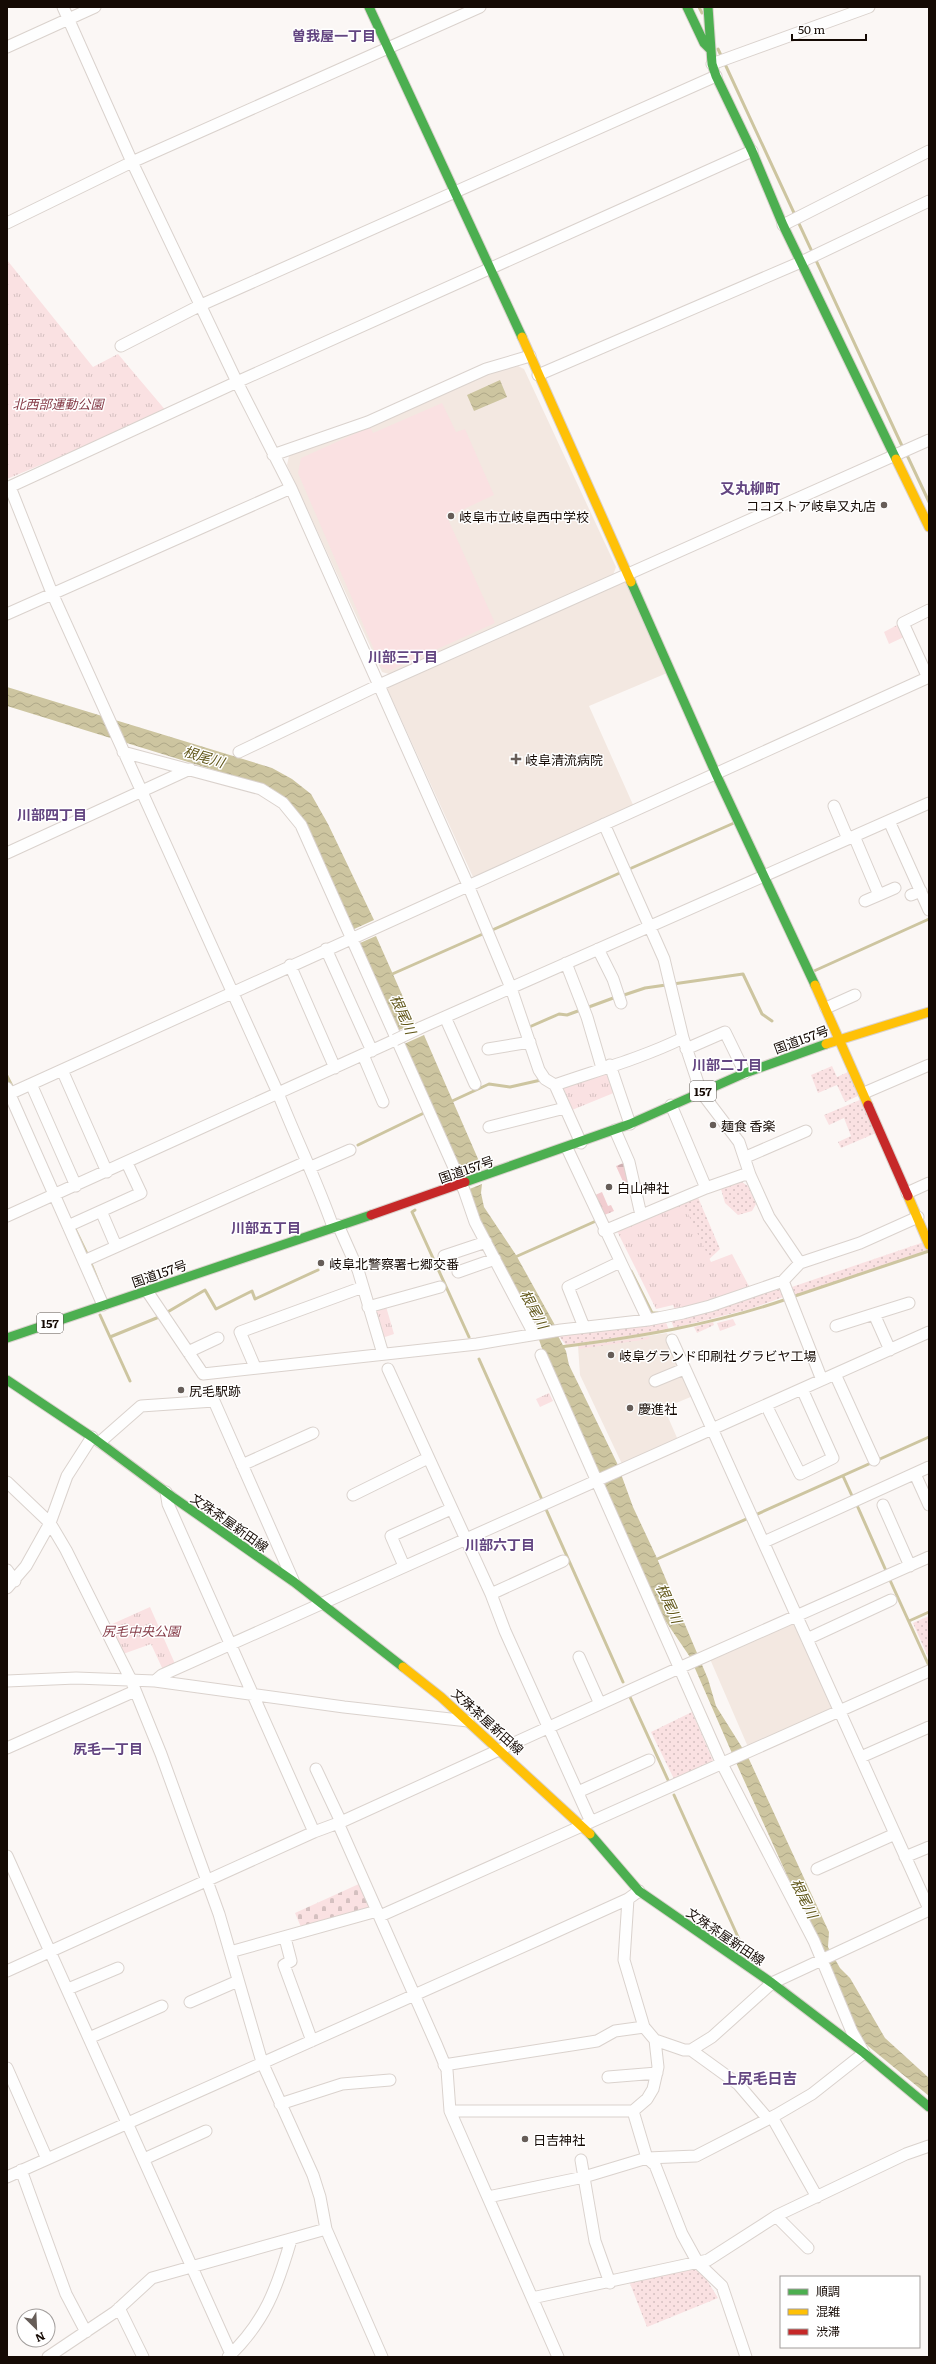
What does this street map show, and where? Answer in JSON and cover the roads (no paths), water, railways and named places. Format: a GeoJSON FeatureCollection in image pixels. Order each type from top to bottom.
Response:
{"type":"FeatureCollection","features":[{"type":"Feature","properties":{"kind":"main road"},"geometry":{"type":"LineString","coordinates":[[369,7],[387,50],[490,267],[762,876],[826,1008],[929,1245]]}},
{"type":"Feature","properties":{"kind":"main road"},"geometry":{"type":"LineString","coordinates":[[687,7],[704,43],[711,50]]}},
{"type":"Feature","properties":{"kind":"main road"},"geometry":{"type":"LineString","coordinates":[[708,7],[712,64],[716,76],[752,151],[783,226],[929,527]]}},
{"type":"Feature","properties":{"kind":"main road","name":"国道157号"},"geometry":{"type":"LineString","coordinates":[[7,1338],[567,1148],[630,1124],[745,1073],[839,1039],[929,1012]]}},
{"type":"Feature","properties":{"kind":"main road","name":"文殊茶屋新田線"},"geometry":{"type":"LineString","coordinates":[[7,1380],[96,1440],[166,1492],[294,1582],[441,1697],[500,1750],[587,1824],[639,1891],[772,1983],[864,2053],[929,2106]]}},
{"type":"Feature","properties":{"kind":"street"},"geometry":{"type":"LineString","coordinates":[[63,7],[132,162],[237,382],[291,488],[468,885],[511,988],[539,1070],[545,1079],[555,1085],[581,1143]]}},
{"type":"Feature","properties":{"kind":"street"},"geometry":{"type":"LineString","coordinates":[[7,47],[95,7]]}},
{"type":"Feature","properties":{"kind":"street"},"geometry":{"type":"LineString","coordinates":[[7,223],[132,162],[387,50],[480,7]]}},
{"type":"Feature","properties":{"kind":"street"},"geometry":{"type":"LineString","coordinates":[[712,64],[869,7]]}},
{"type":"Feature","properties":{"kind":"street"},"geometry":{"type":"LineString","coordinates":[[121,346],[201,305],[716,76]]}},
{"type":"Feature","properties":{"kind":"street"},"geometry":{"type":"LineString","coordinates":[[383,1354],[358,1270],[335,1226],[278,1093],[230,992],[52,593],[8,488],[490,267],[752,151]]}},
{"type":"Feature","properties":{"kind":"street"},"geometry":{"type":"LineString","coordinates":[[783,226],[929,152]]}},
{"type":"Feature","properties":{"kind":"street"},"geometry":{"type":"LineString","coordinates":[[538,375],[801,262],[929,201]]}},
{"type":"Feature","properties":{"kind":"street"},"geometry":{"type":"LineString","coordinates":[[273,455],[368,422],[486,369],[530,356]]}},
{"type":"Feature","properties":{"kind":"street"},"geometry":{"type":"LineString","coordinates":[[239,752],[379,686],[894,457],[929,440]]}},
{"type":"Feature","properties":{"kind":"street"},"geometry":{"type":"LineString","coordinates":[[7,614],[291,488]]}},
{"type":"Feature","properties":{"kind":"street"},"geometry":{"type":"LineString","coordinates":[[100,1306],[84,1261],[8,1092],[31,1084],[230,992],[929,678],[903,623],[929,610]]}},
{"type":"Feature","properties":{"kind":"street"},"geometry":{"type":"LineString","coordinates":[[122,749],[190,770],[261,789],[283,803],[301,825],[353,937],[429,1111],[465,1183],[470,1213],[534,1334]]}},
{"type":"Feature","properties":{"kind":"street"},"geometry":{"type":"LineString","coordinates":[[7,853],[190,770]]}},
{"type":"Feature","properties":{"kind":"street"},"geometry":{"type":"LineString","coordinates":[[7,1216],[127,1163],[420,1028],[762,876],[928,805]]}},
{"type":"Feature","properties":{"kind":"street"},"geometry":{"type":"LineString","coordinates":[[834,806],[879,895]]}},
{"type":"Feature","properties":{"kind":"street"},"geometry":{"type":"LineString","coordinates":[[889,821],[916,893],[929,910]]}},
{"type":"Feature","properties":{"kind":"street"},"geometry":{"type":"LineString","coordinates":[[604,824],[664,959],[684,1044],[701,1092],[732,1131],[746,1158],[750,1176],[769,1217],[800,1263]]}},
{"type":"Feature","properties":{"kind":"street"},"geometry":{"type":"LineString","coordinates":[[865,901],[895,888]]}},
{"type":"Feature","properties":{"kind":"street"},"geometry":{"type":"LineString","coordinates":[[326,949],[367,1053],[383,1102]]}},
{"type":"Feature","properties":{"kind":"street"},"geometry":{"type":"LineString","coordinates":[[598,949],[613,979],[621,1003]]}},
{"type":"Feature","properties":{"kind":"street"},"geometry":{"type":"LineString","coordinates":[[566,963],[606,1067],[630,1124]]}},
{"type":"Feature","properties":{"kind":"street"},"geometry":{"type":"LineString","coordinates":[[290,965],[335,1068]]}},
{"type":"Feature","properties":{"kind":"street"},"geometry":{"type":"LineString","coordinates":[[826,1008],[855,995]]}},
{"type":"Feature","properties":{"kind":"street"},"geometry":{"type":"LineString","coordinates":[[445,1017],[475,1084]]}},
{"type":"Feature","properties":{"kind":"street"},"geometry":{"type":"LineString","coordinates":[[555,1085],[606,1067],[726,1032],[745,1073]]}},
{"type":"Feature","properties":{"kind":"street"},"geometry":{"type":"LineString","coordinates":[[488,1048],[530,1042]]}},
{"type":"Feature","properties":{"kind":"street"},"geometry":{"type":"LineString","coordinates":[[864,1093],[929,1065]]}},
{"type":"Feature","properties":{"kind":"street"},"geometry":{"type":"LineString","coordinates":[[62,1070],[107,1172]]}},
{"type":"Feature","properties":{"kind":"street"},"geometry":{"type":"LineString","coordinates":[[31,1084],[76,1186]]}},
{"type":"Feature","properties":{"kind":"street"},"geometry":{"type":"LineString","coordinates":[[671,1105],[706,1188]]}},
{"type":"Feature","properties":{"kind":"street"},"geometry":{"type":"LineString","coordinates":[[489,1127],[565,1108]]}},
{"type":"Feature","properties":{"kind":"street"},"geometry":{"type":"LineString","coordinates":[[615,1130],[629,1162],[641,1215]]}},
{"type":"Feature","properties":{"kind":"street"},"geometry":{"type":"LineString","coordinates":[[746,1158],[806,1131]]}},
{"type":"Feature","properties":{"kind":"street"},"geometry":{"type":"LineString","coordinates":[[567,1148],[604,1231],[648,1320]]}},
{"type":"Feature","properties":{"kind":"street"},"geometry":{"type":"LineString","coordinates":[[84,1261],[308,1165],[350,1150]]}},
{"type":"Feature","properties":{"kind":"street"},"geometry":{"type":"LineString","coordinates":[[68,1226],[141,1193],[127,1163]]}},
{"type":"Feature","properties":{"kind":"street"},"geometry":{"type":"LineString","coordinates":[[604,1231],[706,1188],[743,1175],[750,1176]]}},
{"type":"Feature","properties":{"kind":"street"},"geometry":{"type":"LineString","coordinates":[[907,1193],[929,1183]]}},
{"type":"Feature","properties":{"kind":"street"},"geometry":{"type":"LineString","coordinates":[[101,1211],[116,1246]]}},
{"type":"Feature","properties":{"kind":"street"},"geometry":{"type":"LineString","coordinates":[[147,1291],[203,1374],[476,1344],[584,1327],[648,1320],[710,1306],[783,1281],[800,1263],[860,1243],[918,1217]]}},
{"type":"Feature","properties":{"kind":"street"},"geometry":{"type":"LineString","coordinates":[[444,1256],[486,1242]]}},
{"type":"Feature","properties":{"kind":"street"},"geometry":{"type":"LineString","coordinates":[[458,1272],[495,1259]]}},
{"type":"Feature","properties":{"kind":"street"},"geometry":{"type":"LineString","coordinates":[[584,1327],[568,1287],[620,1262]]}},
{"type":"Feature","properties":{"kind":"street"},"geometry":{"type":"LineString","coordinates":[[783,1281],[822,1380]]}},
{"type":"Feature","properties":{"kind":"street"},"geometry":{"type":"LineString","coordinates":[[255,1368],[240,1332],[363,1287]]}},
{"type":"Feature","properties":{"kind":"street"},"geometry":{"type":"LineString","coordinates":[[368,1307],[440,1287]]}},
{"type":"Feature","properties":{"kind":"street"},"geometry":{"type":"LineString","coordinates":[[836,1326],[910,1303]]}},
{"type":"Feature","properties":{"kind":"street"},"geometry":{"type":"LineString","coordinates":[[874,1314],[890,1350]]}},
{"type":"Feature","properties":{"kind":"street"},"geometry":{"type":"LineString","coordinates":[[155,1681],[162,1675],[231,1646],[404,1566],[929,1332]]}},
{"type":"Feature","properties":{"kind":"street"},"geometry":{"type":"LineString","coordinates":[[188,1352],[218,1338]]}},
{"type":"Feature","properties":{"kind":"street"},"geometry":{"type":"LineString","coordinates":[[655,2040],[684,2050],[691,2050],[712,2037],[772,1983],[929,1910],[672,1340]]}},
{"type":"Feature","properties":{"kind":"street"},"geometry":{"type":"LineString","coordinates":[[488,2197],[584,2177],[647,2158],[696,2156],[770,2118],[812,2094],[864,2053],[852,2032],[824,1960],[679,1668],[541,1354]]}},
{"type":"Feature","properties":{"kind":"street"},"geometry":{"type":"LineString","coordinates":[[388,1369],[491,1594],[505,1631],[578,1792],[587,1824]]}},
{"type":"Feature","properties":{"kind":"street"},"geometry":{"type":"LineString","coordinates":[[655,1381],[684,1369]]}},
{"type":"Feature","properties":{"kind":"street"},"geometry":{"type":"LineString","coordinates":[[835,1374],[874,1460]]}},
{"type":"Feature","properties":{"kind":"street"},"geometry":{"type":"LineString","coordinates":[[766,1405],[800,1474],[833,1458],[802,1389]]}},
{"type":"Feature","properties":{"kind":"street"},"geometry":{"type":"LineString","coordinates":[[11,1585],[50,1523],[67,1476],[96,1440],[141,1406],[214,1401],[294,1582]]}},
{"type":"Feature","properties":{"kind":"street"},"geometry":{"type":"LineString","coordinates":[[242,1465],[313,1433]]}},
{"type":"Feature","properties":{"kind":"street"},"geometry":{"type":"LineString","coordinates":[[352,1495],[428,1458]]}},
{"type":"Feature","properties":{"kind":"street"},"geometry":{"type":"LineString","coordinates":[[764,1542],[929,1467]]}},
{"type":"Feature","properties":{"kind":"street"},"geometry":{"type":"LineString","coordinates":[[915,1474],[929,1505]]}},
{"type":"Feature","properties":{"kind":"street"},"geometry":{"type":"LineString","coordinates":[[7,1482],[50,1523],[66,1550],[131,1680],[161,1754],[207,1881],[230,1952],[262,2062],[313,2175],[320,2197],[326,2229],[382,2357]]}},
{"type":"Feature","properties":{"kind":"street"},"geometry":{"type":"LineString","coordinates":[[166,1492],[168,1504],[314,1832]]}},
{"type":"Feature","properties":{"kind":"street"},"geometry":{"type":"LineString","coordinates":[[883,1505],[910,1566]]}},
{"type":"Feature","properties":{"kind":"street"},"geometry":{"type":"LineString","coordinates":[[404,1566],[391,1536],[451,1509]]}},
{"type":"Feature","properties":{"kind":"street"},"geometry":{"type":"LineString","coordinates":[[7,1971],[314,1832],[339,1823],[550,1728],[703,1657],[797,1617],[929,1557]]}},
{"type":"Feature","properties":{"kind":"street"},"geometry":{"type":"LineString","coordinates":[[491,1594],[563,1561]]}},
{"type":"Feature","properties":{"kind":"street"},"geometry":{"type":"LineString","coordinates":[[7,1570],[11,1585]]}},
{"type":"Feature","properties":{"kind":"street"},"geometry":{"type":"LineString","coordinates":[[807,1639],[891,1600]]}},
{"type":"Feature","properties":{"kind":"street"},"geometry":{"type":"LineString","coordinates":[[579,1657],[600,1704]]}},
{"type":"Feature","properties":{"kind":"street"},"geometry":{"type":"LineString","coordinates":[[230,1952],[378,1914],[587,1824],[929,1671]]}},
{"type":"Feature","properties":{"kind":"street"},"geometry":{"type":"LineString","coordinates":[[7,1680],[21,1678],[155,1681],[344,1707],[468,1721]]}},
{"type":"Feature","properties":{"kind":"street"},"geometry":{"type":"LineString","coordinates":[[7,1748],[135,1691]]}},
{"type":"Feature","properties":{"kind":"street"},"geometry":{"type":"LineString","coordinates":[[861,1757],[929,1726]]}},
{"type":"Feature","properties":{"kind":"street"},"geometry":{"type":"LineString","coordinates":[[578,1792],[649,1760]]}},
{"type":"Feature","properties":{"kind":"street"},"geometry":{"type":"LineString","coordinates":[[316,1769],[447,2070],[450,2111],[558,2357]]}},
{"type":"Feature","properties":{"kind":"street"},"geometry":{"type":"LineString","coordinates":[[817,1869],[895,1834]]}},
{"type":"Feature","properties":{"kind":"street"},"geometry":{"type":"LineString","coordinates":[[905,1857],[929,1847]]}},
{"type":"Feature","properties":{"kind":"street"},"geometry":{"type":"LineString","coordinates":[[7,1856],[144,2159],[229,2355],[259,2322],[278,2284],[291,2240]]}},
{"type":"Feature","properties":{"kind":"street"},"geometry":{"type":"LineString","coordinates":[[7,2176],[628,1899],[639,1891]]}},
{"type":"Feature","properties":{"kind":"street"},"geometry":{"type":"LineString","coordinates":[[450,2111],[633,2111],[648,2099],[657,2074],[658,2054],[655,2040],[644,2027],[624,1960],[628,1899]]}},
{"type":"Feature","properties":{"kind":"street"},"geometry":{"type":"LineString","coordinates":[[285,1938],[291,1961],[284,1965],[312,2041]]}},
{"type":"Feature","properties":{"kind":"street"},"geometry":{"type":"LineString","coordinates":[[68,1989],[118,1968]]}},
{"type":"Feature","properties":{"kind":"street"},"geometry":{"type":"LineString","coordinates":[[190,2002],[238,1981]]}},
{"type":"Feature","properties":{"kind":"street"},"geometry":{"type":"LineString","coordinates":[[89,2038],[162,2006]]}},
{"type":"Feature","properties":{"kind":"street"},"geometry":{"type":"LineString","coordinates":[[444,2065],[597,2041],[615,2031],[644,2027]]}},
{"type":"Feature","properties":{"kind":"street"},"geometry":{"type":"LineString","coordinates":[[691,2050],[738,2084],[770,2118],[817,2196]]}},
{"type":"Feature","properties":{"kind":"street"},"geometry":{"type":"LineString","coordinates":[[7,2068],[47,2159]]}},
{"type":"Feature","properties":{"kind":"street"},"geometry":{"type":"LineString","coordinates":[[608,2077],[657,2074]]}},
{"type":"Feature","properties":{"kind":"street"},"geometry":{"type":"LineString","coordinates":[[280,2104],[342,2084],[390,2080]]}},
{"type":"Feature","properties":{"kind":"street"},"geometry":{"type":"LineString","coordinates":[[633,2111],[647,2158],[655,2165],[682,2234],[698,2263],[722,2286],[746,2357]]}},
{"type":"Feature","properties":{"kind":"street"},"geometry":{"type":"LineString","coordinates":[[144,2159],[206,2131]]}},
{"type":"Feature","properties":{"kind":"street"},"geometry":{"type":"LineString","coordinates":[[532,2298],[610,2283],[708,2260],[776,2216],[906,2154],[929,2146]]}},
{"type":"Feature","properties":{"kind":"street"},"geometry":{"type":"LineString","coordinates":[[581,2160],[595,2241],[610,2283]]}},
{"type":"Feature","properties":{"kind":"street"},"geometry":{"type":"LineString","coordinates":[[21,2170],[66,2294],[86,2332]]}},
{"type":"Feature","properties":{"kind":"street"},"geometry":{"type":"LineString","coordinates":[[776,2216],[808,2248]]}},
{"type":"Feature","properties":{"kind":"street"},"geometry":{"type":"LineString","coordinates":[[48,2357],[119,2308],[152,2278],[326,2229]]}},
{"type":"Feature","properties":{"kind":"street"},"geometry":{"type":"LineString","coordinates":[[119,2308],[142,2357]]}},
{"type":"Feature","properties":{"kind":"water"},"geometry":{"type":"Polygon","coordinates":[[[500,380],[507,397],[474,411],[467,395],[500,380]]]}},
{"type":"Feature","properties":{"kind":"water","name":"根尾川"},"geometry":{"type":"Polygon","coordinates":[[[7,687],[272,768],[292,779],[311,794],[328,824],[374,920],[352,930],[306,825],[288,800],[269,787],[7,706],[7,687]]]}},
{"type":"Feature","properties":{"kind":"water","name":"根尾川"},"geometry":{"type":"Polygon","coordinates":[[[376,936],[415,1024],[399,1030],[360,943],[376,936]]]}},
{"type":"Feature","properties":{"kind":"water"},"geometry":{"type":"Polygon","coordinates":[[[424,1035],[482,1168],[461,1177],[404,1044],[424,1035]]]}},
{"type":"Feature","properties":{"kind":"water","name":"根尾川"},"geometry":{"type":"Polygon","coordinates":[[[482,1184],[481,1193],[484,1207],[516,1255],[556,1327],[536,1330],[488,1240],[467,1190],[482,1184]]]}},
{"type":"Feature","properties":{"kind":"water","name":"根尾川"},"geometry":{"type":"Polygon","coordinates":[[[557,1334],[566,1351],[569,1365],[617,1463],[633,1507],[656,1556],[708,1679],[716,1706],[748,1757],[829,1932],[828,1947],[840,1968],[850,1978],[885,2038],[929,2078],[929,2096],[868,2046],[860,2037],[690,1657],[658,1610],[544,1354],[538,1337],[557,1334]]]}},
{"type":"Feature","properties":{"kind":"waterway"},"geometry":{"type":"LineString","coordinates":[[699,7],[702,13]]}},
{"type":"Feature","properties":{"kind":"waterway"},"geometry":{"type":"LineString","coordinates":[[718,49],[903,448]]}},
{"type":"Feature","properties":{"kind":"waterway"},"geometry":{"type":"LineString","coordinates":[[906,453],[929,502]]}},
{"type":"Feature","properties":{"kind":"waterway"},"geometry":{"type":"LineString","coordinates":[[627,870],[734,823]]}},
{"type":"Feature","properties":{"kind":"waterway"},"geometry":{"type":"LineString","coordinates":[[490,931],[622,872]]}},
{"type":"Feature","properties":{"kind":"waterway"},"geometry":{"type":"LineString","coordinates":[[814,971],[929,919]]}},
{"type":"Feature","properties":{"kind":"waterway"},"geometry":{"type":"LineString","coordinates":[[390,975],[485,933]]}},
{"type":"Feature","properties":{"kind":"waterway"},"geometry":{"type":"LineString","coordinates":[[621,996],[645,988],[743,974],[762,1014],[772,1021]]}},
{"type":"Feature","properties":{"kind":"waterway"},"geometry":{"type":"LineString","coordinates":[[527,1028],[559,1014],[567,1015],[616,997]]}},
{"type":"Feature","properties":{"kind":"waterway"},"geometry":{"type":"LineString","coordinates":[[7,1076],[12,1086]]}},
{"type":"Feature","properties":{"kind":"waterway"},"geometry":{"type":"LineString","coordinates":[[450,1102],[489,1084],[510,1087],[541,1080]]}},
{"type":"Feature","properties":{"kind":"waterway"},"geometry":{"type":"LineString","coordinates":[[358,1145],[426,1112]]}},
{"type":"Feature","properties":{"kind":"waterway"},"geometry":{"type":"LineString","coordinates":[[415,1210],[412,1212],[469,1337]]}},
{"type":"Feature","properties":{"kind":"waterway"},"geometry":{"type":"LineString","coordinates":[[513,1258],[596,1221]]}},
{"type":"Feature","properties":{"kind":"waterway"},"geometry":{"type":"LineString","coordinates":[[74,1227],[88,1256]]}},
{"type":"Feature","properties":{"kind":"waterway"},"geometry":{"type":"LineString","coordinates":[[792,1297],[929,1251]]}},
{"type":"Feature","properties":{"kind":"waterway"},"geometry":{"type":"LineString","coordinates":[[90,1261],[104,1296]]}},
{"type":"Feature","properties":{"kind":"waterway"},"geometry":{"type":"LineString","coordinates":[[110,1337],[159,1317],[205,1290],[216,1309],[252,1291],[255,1299],[318,1270]]}},
{"type":"Feature","properties":{"kind":"waterway"},"geometry":{"type":"LineString","coordinates":[[631,1271],[652,1313],[658,1313]]}},
{"type":"Feature","properties":{"kind":"waterway"},"geometry":{"type":"LineString","coordinates":[[560,1347],[675,1329],[731,1316],[787,1299]]}},
{"type":"Feature","properties":{"kind":"waterway"},"geometry":{"type":"LineString","coordinates":[[100,1315],[130,1381]]}},
{"type":"Feature","properties":{"kind":"waterway"},"geometry":{"type":"LineString","coordinates":[[479,1359],[543,1502]]}},
{"type":"Feature","properties":{"kind":"waterway"},"geometry":{"type":"LineString","coordinates":[[655,1560],[929,1437]]}},
{"type":"Feature","properties":{"kind":"waterway"},"geometry":{"type":"LineString","coordinates":[[843,1476],[853,1498]]}},
{"type":"Feature","properties":{"kind":"waterway"},"geometry":{"type":"LineString","coordinates":[[856,1503],[887,1573]]}},
{"type":"Feature","properties":{"kind":"waterway"},"geometry":{"type":"LineString","coordinates":[[545,1507],[623,1682]]}},
{"type":"Feature","properties":{"kind":"waterway"},"geometry":{"type":"LineString","coordinates":[[889,1578],[929,1666]]}},
{"type":"Feature","properties":{"kind":"waterway"},"geometry":{"type":"LineString","coordinates":[[909,1621],[929,1612]]}},
{"type":"Feature","properties":{"kind":"waterway"},"geometry":{"type":"LineString","coordinates":[[630,1697],[668,1780]]}},
{"type":"Feature","properties":{"kind":"waterway"},"geometry":{"type":"LineString","coordinates":[[674,1795],[747,1957]]}},
{"type":"Feature","properties":{"kind":"place","name":"ココストア岐阜又丸店"},"geometry":{"type":"Point","coordinates":[884,505]}},
{"type":"Feature","properties":{"kind":"place","name":"岐阜市立岐阜西中学校"},"geometry":{"type":"Point","coordinates":[451,516]}},
{"type":"Feature","properties":{"kind":"place","name":"岐阜清流病院"},"geometry":{"type":"Point","coordinates":[516,759]}},
{"type":"Feature","properties":{"kind":"place","name":"麺食 香楽"},"geometry":{"type":"Point","coordinates":[713,1125]}},
{"type":"Feature","properties":{"kind":"place","name":"白山神社"},"geometry":{"type":"Point","coordinates":[609,1187]}},
{"type":"Feature","properties":{"kind":"place","name":"岐阜北警察署七郷交番"},"geometry":{"type":"Point","coordinates":[321,1263]}},
{"type":"Feature","properties":{"kind":"place","name":"岐阜グランド印刷社 グラビヤ工場"},"geometry":{"type":"Point","coordinates":[611,1355]}},
{"type":"Feature","properties":{"kind":"place","name":"尻毛駅跡"},"geometry":{"type":"Point","coordinates":[181,1390]}},
{"type":"Feature","properties":{"kind":"place","name":"慶進社"},"geometry":{"type":"Point","coordinates":[630,1408]}},
{"type":"Feature","properties":{"kind":"place","name":"日吉神社"},"geometry":{"type":"Point","coordinates":[525,2139]}},
{"type":"Feature","properties":{"kind":"district","name":"曽我屋一丁目"},"geometry":{"type":"Point","coordinates":[334,35]}},
{"type":"Feature","properties":{"kind":"district","name":"又丸柳町"},"geometry":{"type":"Point","coordinates":[750,487]}},
{"type":"Feature","properties":{"kind":"district","name":"川部三丁目"},"geometry":{"type":"Point","coordinates":[403,656]}},
{"type":"Feature","properties":{"kind":"district","name":"川部四丁目"},"geometry":{"type":"Point","coordinates":[52,814]}},
{"type":"Feature","properties":{"kind":"district","name":"川部二丁目"},"geometry":{"type":"Point","coordinates":[727,1064]}},
{"type":"Feature","properties":{"kind":"district","name":"川部五丁目"},"geometry":{"type":"Point","coordinates":[266,1227]}},
{"type":"Feature","properties":{"kind":"district","name":"川部六丁目"},"geometry":{"type":"Point","coordinates":[500,1544]}},
{"type":"Feature","properties":{"kind":"district","name":"尻毛一丁目"},"geometry":{"type":"Point","coordinates":[108,1748]}},
{"type":"Feature","properties":{"kind":"district","name":"上尻毛日吉"},"geometry":{"type":"Point","coordinates":[760,2077]}},
{"type":"Feature","properties":{"kind":"park label","name":"北西部運動公園"},"geometry":{"type":"Point","coordinates":[58,403]}},
{"type":"Feature","properties":{"kind":"park label","name":"尻毛中央公園"},"geometry":{"type":"Point","coordinates":[141,1630]}}]}
